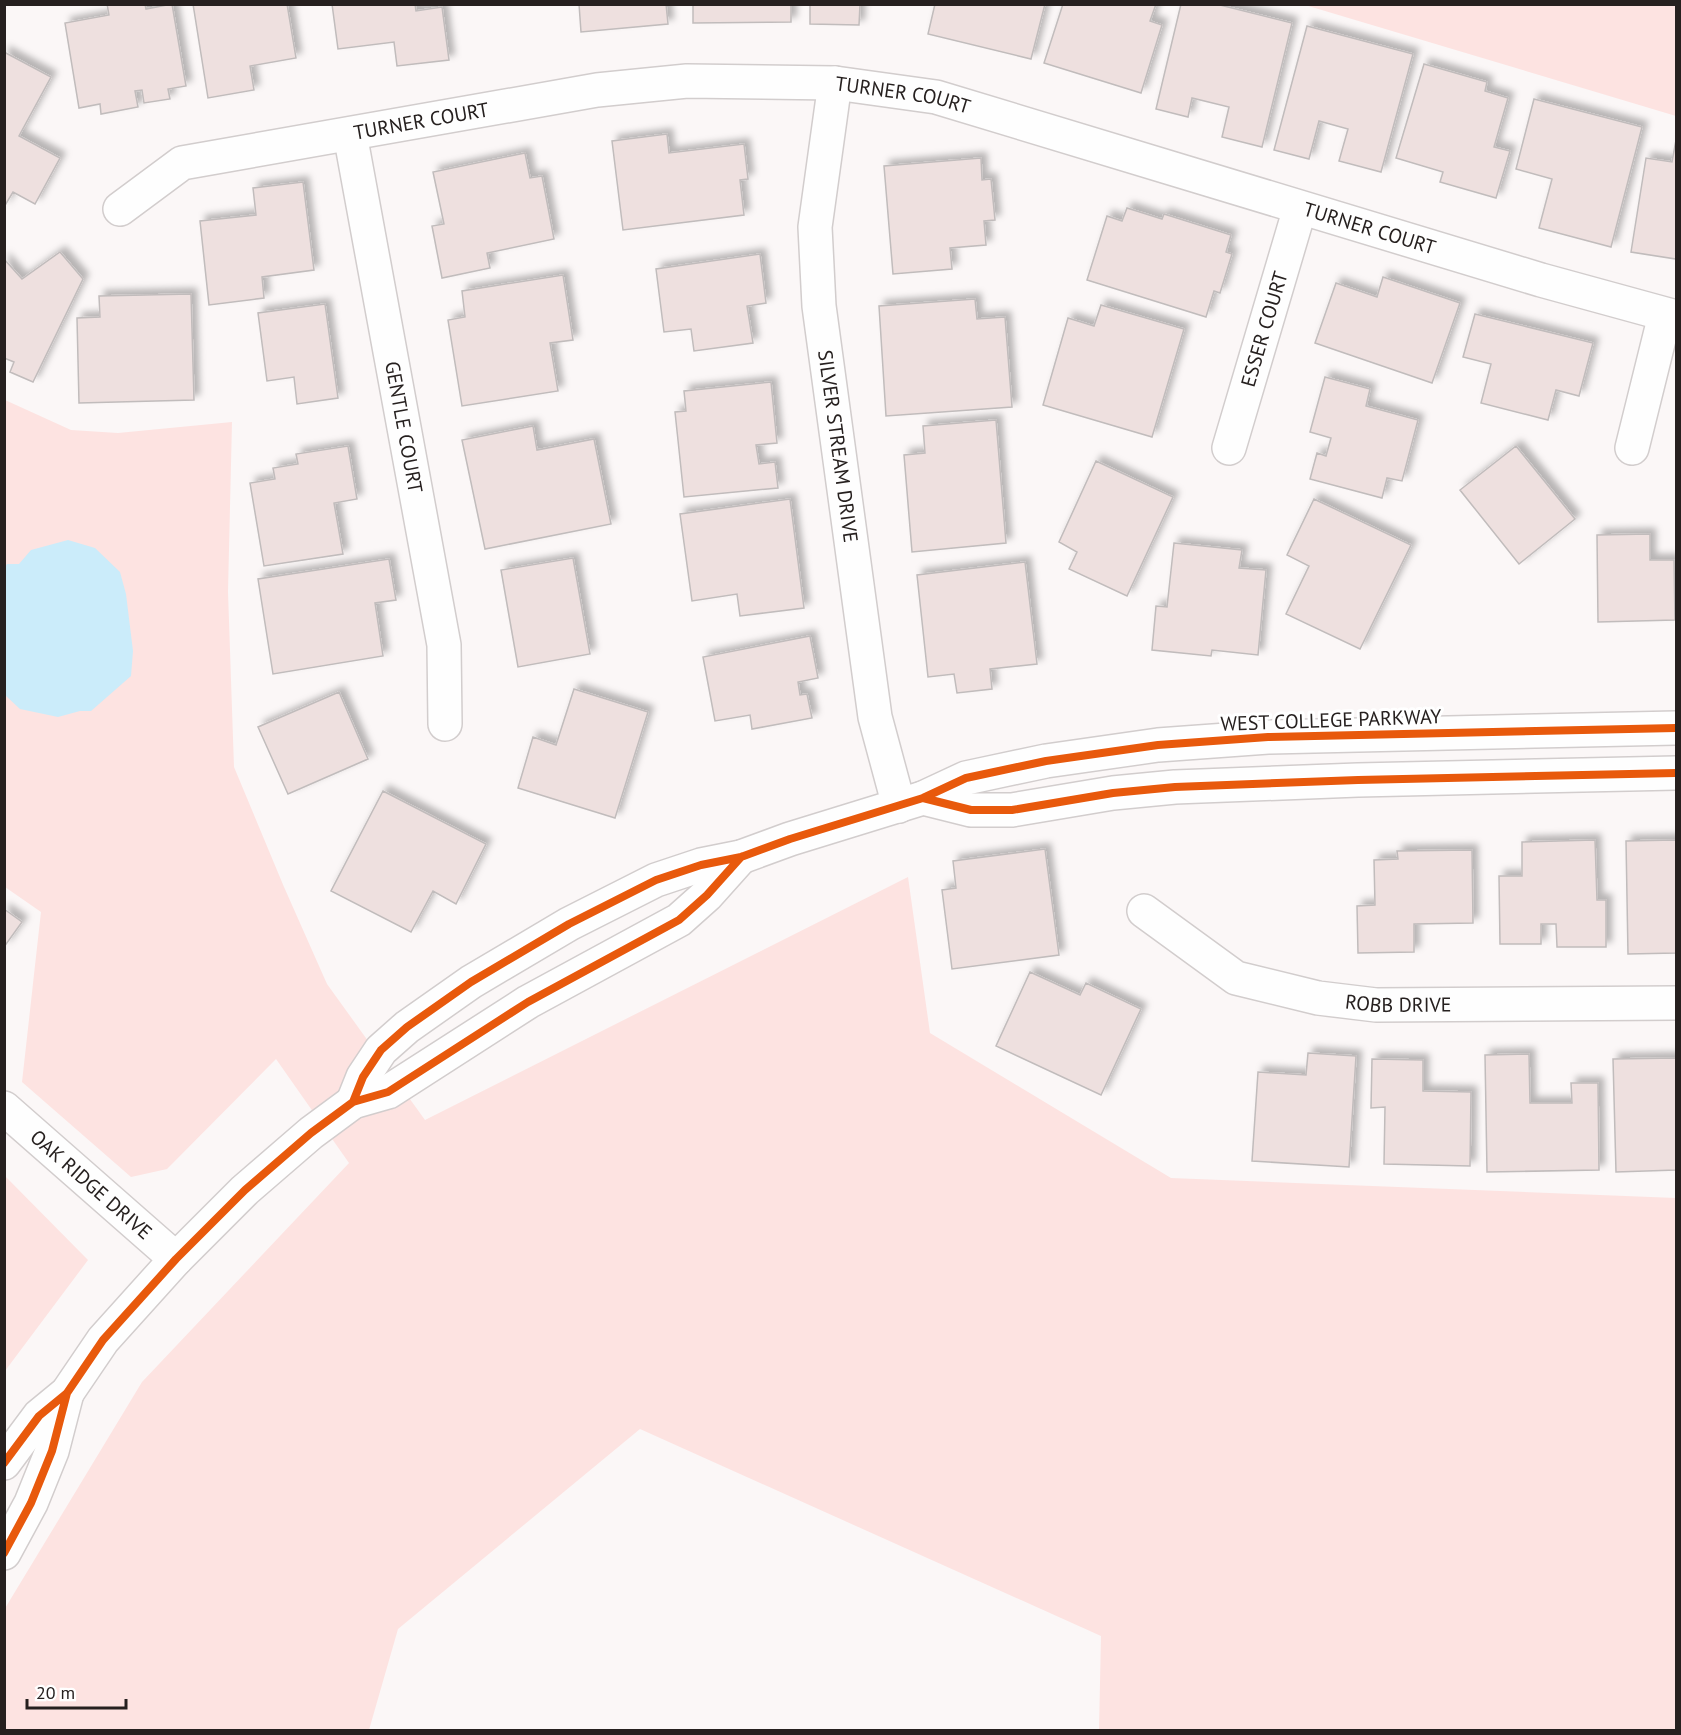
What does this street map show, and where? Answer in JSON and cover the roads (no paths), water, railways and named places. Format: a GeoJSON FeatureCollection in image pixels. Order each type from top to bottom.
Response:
{"type":"FeatureCollection","features":[{"type":"Feature","properties":{"kind":"street","name":"TURNER COURT"},"geometry":{"type":"LineString","coordinates":[[120,209],[182,164],[597,90],[687,81],[835,83],[936,97],[1300,208],[1671,316]]}},
{"type":"Feature","properties":{"kind":"street","name":"SILVER STREAM DRIVE"},"geometry":{"type":"LineString","coordinates":[[835,83],[815,227],[819,306],[874,717],[911,802]]}},
{"type":"Feature","properties":{"kind":"street","name":"GENTLE COURT"},"geometry":{"type":"LineString","coordinates":[[350,134],[444,645],[445,724]]}},
{"type":"Feature","properties":{"kind":"street","name":"ESSER COURT"},"geometry":{"type":"LineString","coordinates":[[1229,448],[1300,208]]}},
{"type":"Feature","properties":{"kind":"street"},"geometry":{"type":"LineString","coordinates":[[1632,448],[1671,316]]}},
{"type":"Feature","properties":{"kind":"street","name":"WEST COLLEGE PARKWAY"},"geometry":{"type":"LineString","coordinates":[[353,1102],[363,1077],[381,1050],[407,1027],[471,982],[569,924],[656,880],[701,865],[741,857],[790,839],[911,802],[966,778],[1046,761],[1158,745],[1268,737],[1677,728]]}},
{"type":"Feature","properties":{"kind":"street"},"geometry":{"type":"LineString","coordinates":[[911,802],[970,810],[1012,810],[1113,793],[1175,788],[1358,780],[1677,772]]}},
{"type":"Feature","properties":{"kind":"street","name":"WEST COLLEGE PARKWAY"},"geometry":{"type":"LineString","coordinates":[[4,1463],[39,1416],[67,1394],[103,1341],[176,1259],[245,1190],[311,1133],[353,1102],[388,1092],[528,1002],[679,920],[707,895],[741,857]]}},
{"type":"Feature","properties":{"kind":"street","name":"ROBB DRIVE"},"geometry":{"type":"LineString","coordinates":[[1144,911],[1236,978],[1318,998],[1376,1005],[1677,1003]]}},
{"type":"Feature","properties":{"kind":"street","name":"OAK RIDGE DRIVE"},"geometry":{"type":"LineString","coordinates":[[4,1108],[176,1259]]}},
{"type":"Feature","properties":{"kind":"street","name":"WEST COLLEGE PARKWAY"},"geometry":{"type":"LineString","coordinates":[[4,1553],[31,1503],[52,1451],[67,1394]]}},
{"type":"Feature","properties":{"kind":"water"},"geometry":{"type":"Polygon","coordinates":[[[68,540],[95,548],[120,572],[126,594],[133,651],[131,676],[91,711],[80,711],[58,717],[20,709],[5,695],[5,567],[7,564],[19,564],[31,550],[68,540]]]}}]}
